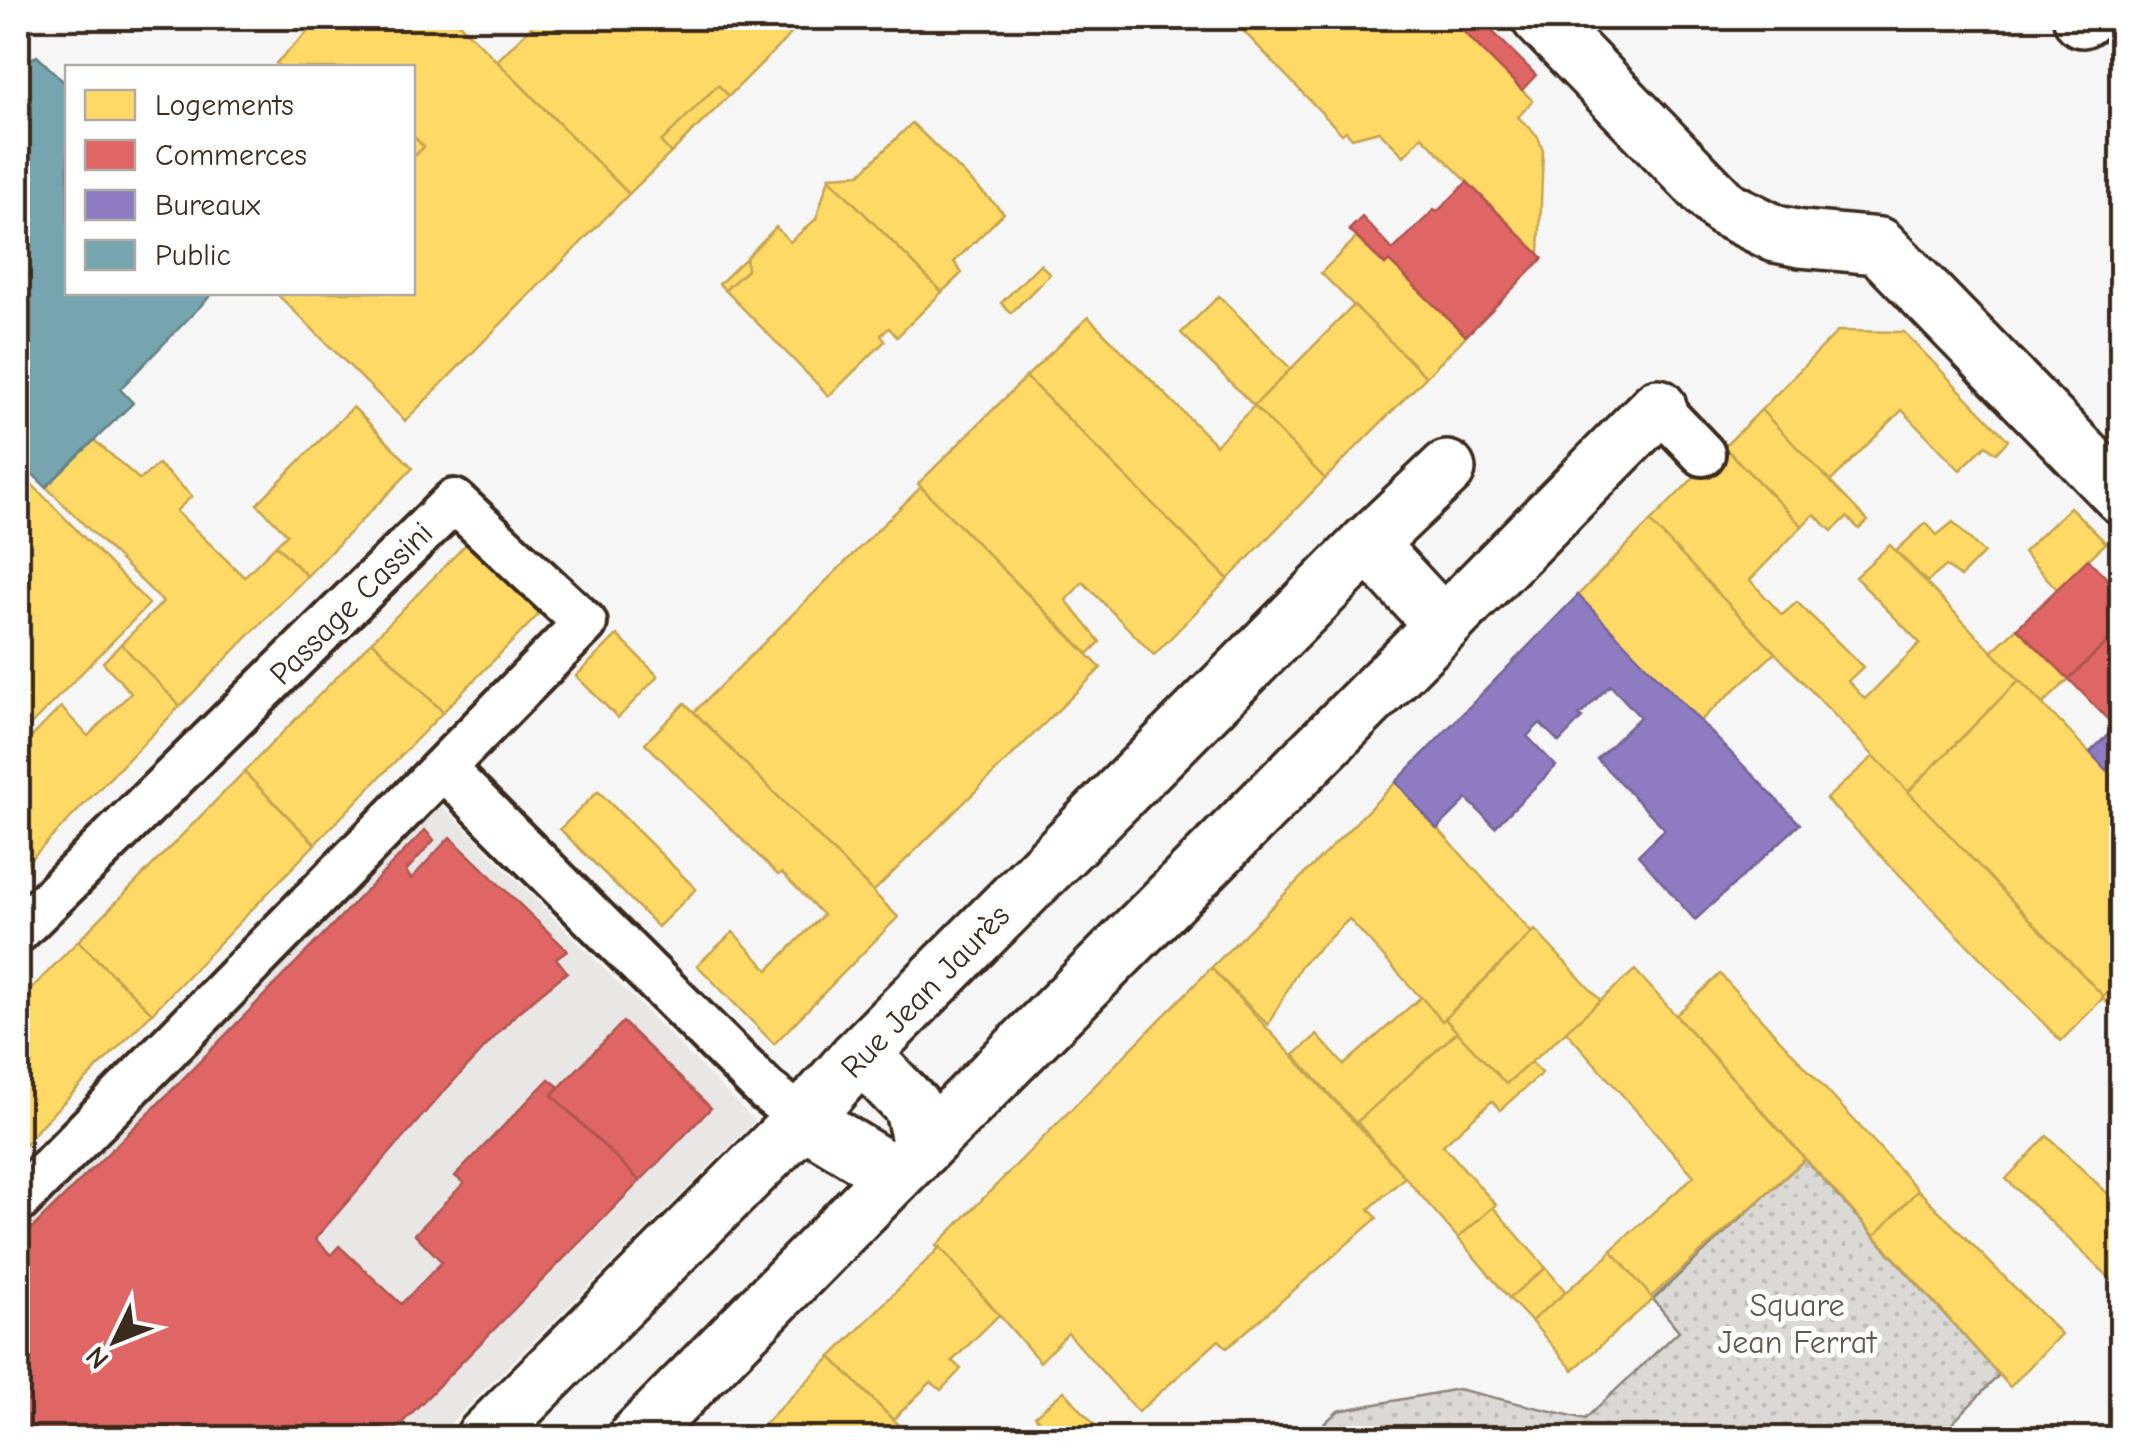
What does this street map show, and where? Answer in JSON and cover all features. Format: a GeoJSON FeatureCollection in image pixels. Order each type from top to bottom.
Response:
{"type":"FeatureCollection","features":[{"type":"Feature","properties":{"kind":"street"},"geometry":{"type":"LineString","coordinates":[[1540,18],[1724,208],[1776,234],[1879,246],[2122,496]]}},
{"type":"Feature","properties":{"kind":"street"},"geometry":{"type":"LineString","coordinates":[[636,1438],[1658,407]]}},
{"type":"Feature","properties":{"kind":"street","name":"Rue Jean Jaurès"},"geometry":{"type":"LineString","coordinates":[[484,1438],[802,1119],[857,1058],[1447,469]]}},
{"type":"Feature","properties":{"kind":"street"},"geometry":{"type":"LineString","coordinates":[[1368,544],[1443,625]]}},
{"type":"Feature","properties":{"kind":"street"},"geometry":{"type":"LineString","coordinates":[[857,1058],[879,1072],[912,1106],[908,1161]]}},
{"type":"Feature","properties":{"kind":"street"},"geometry":{"type":"LineString","coordinates":[[802,1119],[908,1161]]}},
{"type":"Feature","properties":{"kind":"lane"},"geometry":{"type":"LineString","coordinates":[[1658,407],[1704,454]]}},
{"type":"Feature","properties":{"kind":"lane","name":"Passage Cassini"},"geometry":{"type":"LineString","coordinates":[[18,931],[454,501],[586,622],[18,1201]]}},
{"type":"Feature","properties":{"kind":"lane"},"geometry":{"type":"LineString","coordinates":[[444,768],[766,1090],[802,1119]]}},
{"type":"Feature","properties":{"kind":"shaded area"},"geometry":{"type":"Polygon","coordinates":[[[434,797],[755,1121],[436,1438],[18,1438],[18,1218],[434,797]]]}},
{"type":"Feature","properties":{"kind":"green space","name":"Square Jean Ferrat"},"geometry":{"type":"Polygon","coordinates":[[[1805,1159],[1999,1375],[1938,1438],[1308,1438],[1338,1411],[1458,1389],[1585,1419],[1679,1331],[1653,1299],[1805,1159]]]}},
{"type":"Feature","properties":{"kind":"building: Logements"},"geometry":{"type":"Polygon","coordinates":[[[322,18],[454,18],[629,194],[405,421],[278,295],[415,295],[415,155],[424,147],[415,138],[415,65],[276,63],[322,18]]]}},
{"type":"Feature","properties":{"kind":"building: Logements"},"geometry":{"type":"Polygon","coordinates":[[[540,18],[807,18],[729,96],[718,85],[661,142],[671,153],[629,194],[497,61],[540,18]]]}},
{"type":"Feature","properties":{"kind":"building: Logements"},"geometry":{"type":"Polygon","coordinates":[[[1231,18],[1450,18],[1533,101],[1518,117],[1538,137],[1543,151],[1539,254],[1422,136],[1404,156],[1379,131],[1352,138],[1346,131],[1342,134],[1231,18]]]}},
{"type":"Feature","properties":{"kind":"building: Logements"},"geometry":{"type":"Polygon","coordinates":[[[718,85],[729,96],[671,153],[661,142],[718,85]]]}},
{"type":"Feature","properties":{"kind":"building: Logements"},"geometry":{"type":"Polygon","coordinates":[[[912,123],[1004,213],[954,262],[962,273],[942,292],[829,178],[860,174],[912,123]]]}},
{"type":"Feature","properties":{"kind":"building: Logements"},"geometry":{"type":"Polygon","coordinates":[[[415,138],[424,147],[415,155],[415,138]]]}},
{"type":"Feature","properties":{"kind":"building: Logements"},"geometry":{"type":"Polygon","coordinates":[[[829,178],[942,292],[897,337],[889,328],[881,335],[885,341],[829,396],[725,290],[747,270],[746,258],[776,227],[790,242],[816,219],[829,178]]]}},
{"type":"Feature","properties":{"kind":"building: Logements"},"geometry":{"type":"Polygon","coordinates":[[[1356,238],[1385,265],[1389,261],[1466,336],[1426,377],[1321,273],[1356,238]]]}},
{"type":"Feature","properties":{"kind":"building: Logements"},"geometry":{"type":"Polygon","coordinates":[[[746,258],[747,270],[725,290],[719,284],[746,258]]]}},
{"type":"Feature","properties":{"kind":"building: Logements"},"geometry":{"type":"Polygon","coordinates":[[[1040,264],[1050,274],[1011,313],[1001,303],[1040,264]]]}},
{"type":"Feature","properties":{"kind":"building: Logements"},"geometry":{"type":"Polygon","coordinates":[[[1219,296],[1291,369],[1254,406],[1181,333],[1219,296]]]}},
{"type":"Feature","properties":{"kind":"building: Logements"},"geometry":{"type":"Polygon","coordinates":[[[1354,305],[1426,377],[1325,479],[1254,406],[1354,305]]]}},
{"type":"Feature","properties":{"kind":"building: Logements"},"geometry":{"type":"Polygon","coordinates":[[[1088,317],[1216,445],[1254,406],[1325,479],[1228,579],[1026,377],[1088,317]]]}},
{"type":"Feature","properties":{"kind":"building: Logements"},"geometry":{"type":"Polygon","coordinates":[[[1838,331],[1904,332],[2008,440],[1996,453],[1986,445],[1960,470],[1902,410],[1830,482],[1761,410],[1838,331]]]}},
{"type":"Feature","properties":{"kind":"building: Logements"},"geometry":{"type":"Polygon","coordinates":[[[1026,377],[1228,579],[1154,655],[1083,582],[1066,600],[1100,642],[1088,654],[918,484],[1026,377]]]}},
{"type":"Feature","properties":{"kind":"building: Logements"},"geometry":{"type":"Polygon","coordinates":[[[353,407],[413,468],[307,576],[276,545],[287,534],[257,504],[353,407]]]}},
{"type":"Feature","properties":{"kind":"building: Logements"},"geometry":{"type":"Polygon","coordinates":[[[1761,410],[1868,521],[1859,529],[1847,517],[1832,531],[1814,514],[1802,526],[1724,447],[1761,410]]]}},
{"type":"Feature","properties":{"kind":"building: Logements"},"geometry":{"type":"Polygon","coordinates":[[[94,440],[140,480],[158,464],[192,496],[176,511],[244,577],[276,545],[307,576],[180,706],[121,644],[163,602],[46,487],[94,440]]]}},
{"type":"Feature","properties":{"kind":"building: Logements"},"geometry":{"type":"Polygon","coordinates":[[[1724,447],[1802,526],[1750,580],[1782,615],[1797,602],[1863,667],[1848,681],[1865,699],[1920,643],[1855,577],[1890,545],[2019,680],[1908,792],[1650,522],[1724,447]]]}},
{"type":"Feature","properties":{"kind":"building: Logements"},"geometry":{"type":"Polygon","coordinates":[[[18,470],[149,604],[18,738],[18,470]]]}},
{"type":"Feature","properties":{"kind":"building: Logements"},"geometry":{"type":"Polygon","coordinates":[[[921,487],[1101,668],[873,892],[694,712],[921,487]]]}},
{"type":"Feature","properties":{"kind":"building: Logements"},"geometry":{"type":"Polygon","coordinates":[[[2070,507],[2106,543],[2057,589],[2023,552],[2070,507]]]}},
{"type":"Feature","properties":{"kind":"building: Logements"},"geometry":{"type":"Polygon","coordinates":[[[1650,522],[1775,653],[1699,722],[1578,595],[1650,522]]]}},
{"type":"Feature","properties":{"kind":"building: Logements"},"geometry":{"type":"Polygon","coordinates":[[[1953,522],[1984,553],[1960,577],[1946,566],[1927,582],[1896,551],[1926,523],[1937,535],[1953,522]]]}},
{"type":"Feature","properties":{"kind":"building: Logements"},"geometry":{"type":"Polygon","coordinates":[[[476,534],[546,607],[443,712],[372,641],[476,534]]]}},
{"type":"Feature","properties":{"kind":"building: Logements"},"geometry":{"type":"Polygon","coordinates":[[[2017,628],[2069,679],[2043,704],[1992,651],[2017,628]]]}},
{"type":"Feature","properties":{"kind":"building: Logements"},"geometry":{"type":"Polygon","coordinates":[[[617,635],[658,676],[618,718],[576,676],[617,635]]]}},
{"type":"Feature","properties":{"kind":"building: Logements"},"geometry":{"type":"Polygon","coordinates":[[[372,641],[443,712],[315,844],[244,772],[372,641]]]}},
{"type":"Feature","properties":{"kind":"building: Logements"},"geometry":{"type":"Polygon","coordinates":[[[121,644],[180,706],[18,872],[18,751],[61,707],[88,736],[131,693],[103,662],[121,644]]]}},
{"type":"Feature","properties":{"kind":"building: Logements"},"geometry":{"type":"Polygon","coordinates":[[[2019,680],[2122,786],[2122,978],[2104,997],[1908,792],[2019,680]]]}},
{"type":"Feature","properties":{"kind":"building: Logements"},"geometry":{"type":"Polygon","coordinates":[[[685,703],[898,917],[774,1044],[697,965],[733,932],[768,970],[823,915],[645,743],[685,703]]]}},
{"type":"Feature","properties":{"kind":"building: Logements"},"geometry":{"type":"Polygon","coordinates":[[[1874,756],[2104,997],[2061,1041],[1826,799],[1874,756]]]}},
{"type":"Feature","properties":{"kind":"building: Logements"},"geometry":{"type":"Polygon","coordinates":[[[244,772],[315,844],[152,1013],[78,941],[244,772]]]}},
{"type":"Feature","properties":{"kind":"building: Logements"},"geometry":{"type":"Polygon","coordinates":[[[1396,782],[1532,933],[1442,1021],[1349,919],[1301,965],[1268,1025],[1211,968],[1396,782]]]}},
{"type":"Feature","properties":{"kind":"building: Logements"},"geometry":{"type":"Polygon","coordinates":[[[598,791],[696,889],[658,927],[560,829],[598,791]]]}},
{"type":"Feature","properties":{"kind":"building: Logements"},"geometry":{"type":"Polygon","coordinates":[[[1535,930],[1601,1001],[1506,1084],[1445,1019],[1535,930]]]}},
{"type":"Feature","properties":{"kind":"building: Logements"},"geometry":{"type":"Polygon","coordinates":[[[78,941],[152,1013],[42,1124],[18,1154],[18,999],[78,941]]]}},
{"type":"Feature","properties":{"kind":"building: Logements"},"geometry":{"type":"Polygon","coordinates":[[[1211,968],[1405,1177],[1369,1209],[1377,1218],[1227,1348],[1219,1340],[1138,1412],[1068,1333],[1040,1362],[936,1246],[1211,968]]]}},
{"type":"Feature","properties":{"kind":"building: Logements"},"geometry":{"type":"Polygon","coordinates":[[[1635,970],[1805,1159],[1651,1297],[1611,1250],[1694,1176],[1566,1031],[1635,970]]]}},
{"type":"Feature","properties":{"kind":"building: Logements"},"geometry":{"type":"Polygon","coordinates":[[[1720,974],[1918,1190],[1875,1236],[1676,1015],[1720,974]]]}},
{"type":"Feature","properties":{"kind":"building: Logements"},"geometry":{"type":"Polygon","coordinates":[[[2122,978],[2122,1017],[2102,998],[2122,978]]]}},
{"type":"Feature","properties":{"kind":"building: Logements"},"geometry":{"type":"Polygon","coordinates":[[[1421,997],[1457,1032],[1356,1123],[1294,1055],[1317,1035],[1344,1065],[1421,997]]]}},
{"type":"Feature","properties":{"kind":"building: Logements"},"geometry":{"type":"Polygon","coordinates":[[[1457,1032],[1506,1084],[1531,1062],[1542,1073],[1500,1110],[1492,1101],[1443,1145],[1496,1205],[1458,1238],[1357,1122],[1457,1032]]]}},
{"type":"Feature","properties":{"kind":"building: Logements"},"geometry":{"type":"Polygon","coordinates":[[[2047,1136],[2122,1207],[2122,1270],[2112,1280],[2006,1179],[2047,1136]]]}},
{"type":"Feature","properties":{"kind":"building: Logements"},"geometry":{"type":"Polygon","coordinates":[[[1918,1190],[2061,1334],[2010,1387],[1875,1236],[1918,1190]]]}},
{"type":"Feature","properties":{"kind":"building: Logements"},"geometry":{"type":"Polygon","coordinates":[[[1493,1207],[1546,1268],[1509,1298],[1458,1238],[1493,1207]]]}},
{"type":"Feature","properties":{"kind":"building: Logements"},"geometry":{"type":"Polygon","coordinates":[[[940,1247],[999,1315],[952,1361],[961,1369],[941,1390],[931,1382],[893,1420],[831,1357],[940,1247]]]}},
{"type":"Feature","properties":{"kind":"building: Logements"},"geometry":{"type":"Polygon","coordinates":[[[1611,1250],[1653,1299],[1573,1370],[1531,1321],[1611,1250]]]}},
{"type":"Feature","properties":{"kind":"building: Logements"},"geometry":{"type":"Polygon","coordinates":[[[1546,1268],[1566,1292],[1531,1321],[1509,1298],[1546,1268]]]}},
{"type":"Feature","properties":{"kind":"building: Logements"},"geometry":{"type":"Polygon","coordinates":[[[831,1357],[893,1420],[913,1438],[750,1438],[831,1357]]]}},
{"type":"Feature","properties":{"kind":"building: Logements"},"geometry":{"type":"Polygon","coordinates":[[[1064,1391],[1106,1438],[1054,1438],[1035,1416],[1064,1391]]]}},
{"type":"Feature","properties":{"kind":"building: Commerces"},"geometry":{"type":"Polygon","coordinates":[[[1450,18],[1479,18],[1536,75],[1522,90],[1450,18]]]}},
{"type":"Feature","properties":{"kind":"building: Commerces"},"geometry":{"type":"Polygon","coordinates":[[[1467,182],[1543,258],[1466,336],[1389,261],[1385,265],[1349,230],[1362,217],[1393,250],[1467,182]]]}},
{"type":"Feature","properties":{"kind":"building: Commerces"},"geometry":{"type":"Polygon","coordinates":[[[2088,559],[2122,594],[2122,628],[2069,679],[2017,628],[2088,559]]]}},
{"type":"Feature","properties":{"kind":"building: Commerces"},"geometry":{"type":"Polygon","coordinates":[[[2122,628],[2122,721],[2115,727],[2069,679],[2122,628]]]}},
{"type":"Feature","properties":{"kind":"building: Commerces"},"geometry":{"type":"Polygon","coordinates":[[[425,830],[434,840],[406,871],[411,879],[450,837],[567,950],[556,958],[567,972],[518,1012],[315,1239],[331,1255],[339,1246],[401,1304],[442,1262],[415,1234],[464,1183],[455,1176],[549,1079],[559,1087],[552,1095],[640,1181],[387,1438],[18,1438],[18,1242],[425,830]]]}},
{"type":"Feature","properties":{"kind":"building: Commerces"},"geometry":{"type":"Polygon","coordinates":[[[623,1022],[711,1108],[640,1181],[552,1095],[623,1022]]]}},
{"type":"Feature","properties":{"kind":"building: Bureaux"},"geometry":{"type":"Polygon","coordinates":[[[1578,595],[1800,824],[1695,920],[1638,855],[1665,829],[1597,759],[1640,717],[1610,685],[1559,742],[1540,723],[1527,736],[1556,766],[1495,827],[1467,799],[1437,829],[1396,782],[1578,595]]]}},
{"type":"Feature","properties":{"kind":"building: Bureaux"},"geometry":{"type":"Polygon","coordinates":[[[2122,721],[2122,755],[2106,770],[2090,752],[2122,721]]]}},
{"type":"Feature","properties":{"kind":"building: Public"},"geometry":{"type":"Polygon","coordinates":[[[37,56],[65,83],[65,295],[211,295],[120,389],[133,403],[46,487],[18,460],[18,65],[37,56]]]}}]}
